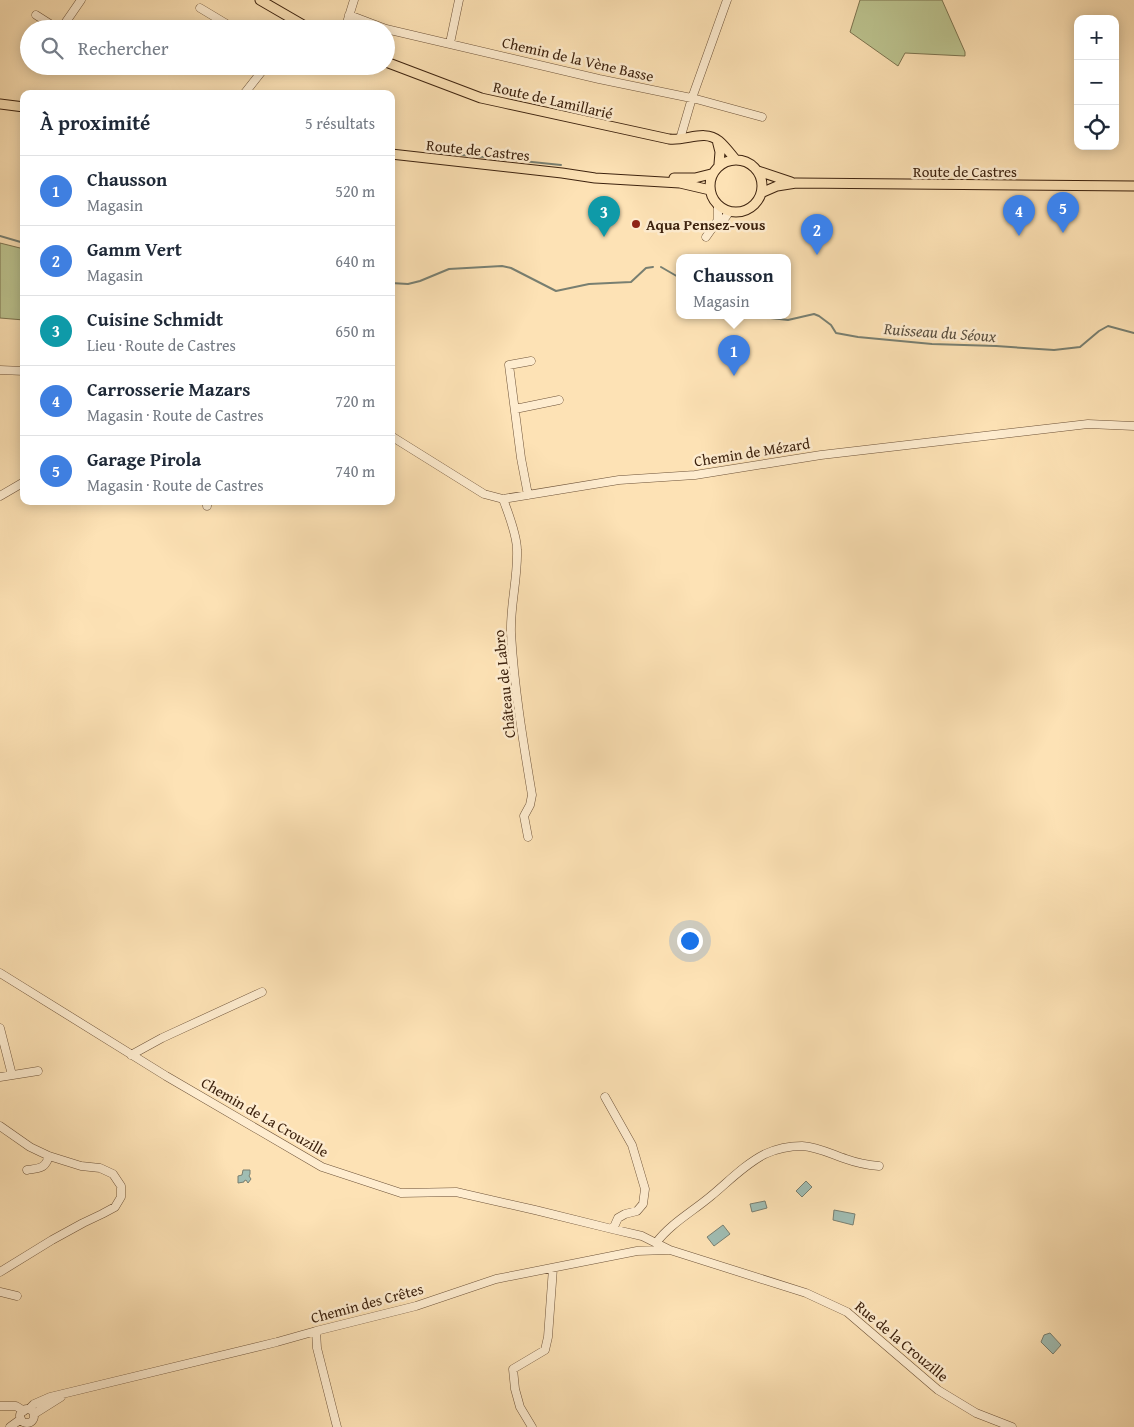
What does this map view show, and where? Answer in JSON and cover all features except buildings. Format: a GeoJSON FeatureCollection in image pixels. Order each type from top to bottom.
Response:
{"type":"FeatureCollection","features":[{"type":"Feature","properties":{"kind":"main road"},"geometry":{"type":"LineString","coordinates":[[260,0],[288,20]]}},
{"type":"Feature","properties":{"kind":"main road","name":"Route de Lamillarié"},"geometry":{"type":"LineString","coordinates":[[395,65],[481,98],[669,139],[680,139],[705,134],[717,140]]}},
{"type":"Feature","properties":{"kind":"main road"},"geometry":{"type":"LineString","coordinates":[[0,104],[20,106]]}},
{"type":"Feature","properties":{"kind":"main road"},"geometry":{"type":"LineString","coordinates":[[717,140],[735,159],[749,163],[758,171],[761,178],[761,193],[752,206],[745,210],[729,212],[714,200],[710,190],[711,174],[719,164],[720,152],[717,140]]}},
{"type":"Feature","properties":{"kind":"main road","name":"Route de Castres"},"geometry":{"type":"LineString","coordinates":[[395,154],[602,178],[680,183],[710,190]]}},
{"type":"Feature","properties":{"kind":"main road"},"geometry":{"type":"LineString","coordinates":[[719,164],[735,159]]}},
{"type":"Feature","properties":{"kind":"main road","name":"Route de Castres"},"geometry":{"type":"LineString","coordinates":[[758,171],[796,183]]}},
{"type":"Feature","properties":{"kind":"main road","name":"Route de Castres"},"geometry":{"type":"LineString","coordinates":[[562,173],[626,174],[681,178],[695,178],[711,174]]}},
{"type":"Feature","properties":{"kind":"main road","name":"Route de Castres"},"geometry":{"type":"LineString","coordinates":[[761,193],[777,186],[796,183],[1134,186]]}},
{"type":"Feature","properties":{"kind":"street"},"geometry":{"type":"LineString","coordinates":[[66,20],[80,0]]}},
{"type":"Feature","properties":{"kind":"street"},"geometry":{"type":"LineString","coordinates":[[348,20],[354,0]]}},
{"type":"Feature","properties":{"kind":"street"},"geometry":{"type":"LineString","coordinates":[[450,43],[459,0]]}},
{"type":"Feature","properties":{"kind":"street"},"geometry":{"type":"LineString","coordinates":[[680,139],[692,98],[727,0]]}},
{"type":"Feature","properties":{"kind":"street"},"geometry":{"type":"LineString","coordinates":[[200,8],[220,20]]}},
{"type":"Feature","properties":{"kind":"street"},"geometry":{"type":"LineString","coordinates":[[36,15],[44,20]]}},
{"type":"Feature","properties":{"kind":"street","name":"Chemin de la Vène Basse"},"geometry":{"type":"LineString","coordinates":[[349,15],[362,20]]}},
{"type":"Feature","properties":{"kind":"street","name":"Chemin de la Vène Basse"},"geometry":{"type":"LineString","coordinates":[[395,31],[692,98],[762,117]]}},
{"type":"Feature","properties":{"kind":"street"},"geometry":{"type":"LineString","coordinates":[[247,90],[259,75]]}},
{"type":"Feature","properties":{"kind":"street"},"geometry":{"type":"LineString","coordinates":[[718,205],[718,220],[706,237],[729,212]]}},
{"type":"Feature","properties":{"kind":"street"},"geometry":{"type":"LineString","coordinates":[[528,495],[509,364],[531,361]]}},
{"type":"Feature","properties":{"kind":"street"},"geometry":{"type":"LineString","coordinates":[[0,370],[20,371]]}},
{"type":"Feature","properties":{"kind":"street"},"geometry":{"type":"LineString","coordinates":[[515,409],[559,400]]}},
{"type":"Feature","properties":{"kind":"street","name":"Chemin de Mézard"},"geometry":{"type":"LineString","coordinates":[[395,438],[484,494],[503,499],[619,480],[696,474],[821,455],[1088,424],[1134,426]]}},
{"type":"Feature","properties":{"kind":"street"},"geometry":{"type":"LineString","coordinates":[[0,496],[20,484]]}},
{"type":"Feature","properties":{"kind":"street","name":"Château de Labro"},"geometry":{"type":"LineString","coordinates":[[503,499],[508,510],[517,548],[511,628],[512,657],[532,795],[530,805],[524,816],[528,837]]}},
{"type":"Feature","properties":{"kind":"street","name":"Chemin de La Crouzille"},"geometry":{"type":"LineString","coordinates":[[0,973],[131,1055],[322,1167],[401,1194],[456,1192],[642,1236],[657,1244]]}},
{"type":"Feature","properties":{"kind":"street"},"geometry":{"type":"LineString","coordinates":[[131,1055],[162,1038],[262,992]]}},
{"type":"Feature","properties":{"kind":"street"},"geometry":{"type":"LineString","coordinates":[[0,1028],[12,1075]]}},
{"type":"Feature","properties":{"kind":"street"},"geometry":{"type":"LineString","coordinates":[[0,1077],[38,1071]]}},
{"type":"Feature","properties":{"kind":"street"},"geometry":{"type":"LineString","coordinates":[[605,1097],[632,1145],[645,1189],[643,1204],[636,1211],[624,1214],[618,1218],[614,1229],[612,1229]]}},
{"type":"Feature","properties":{"kind":"street"},"geometry":{"type":"LineString","coordinates":[[0,1126],[30,1147],[49,1156],[81,1166],[100,1168],[114,1174],[121,1186],[121,1197],[115,1206],[52,1240],[0,1272]]}},
{"type":"Feature","properties":{"kind":"street"},"geometry":{"type":"LineString","coordinates":[[657,1244],[668,1228],[755,1160],[774,1151],[785,1148],[806,1147],[819,1149],[855,1163],[879,1166]]}},
{"type":"Feature","properties":{"kind":"street"},"geometry":{"type":"LineString","coordinates":[[28,1170],[39,1169],[46,1165],[49,1156]]}},
{"type":"Feature","properties":{"kind":"street","name":"Rue de la Crouzille"},"geometry":{"type":"LineString","coordinates":[[657,1244],[670,1250],[806,1293],[847,1312],[938,1390],[976,1413],[1012,1427]]}},
{"type":"Feature","properties":{"kind":"street","name":"Chemin des Crêtes"},"geometry":{"type":"LineString","coordinates":[[11,1427],[27,1419],[34,1404],[50,1396],[277,1342],[416,1306],[496,1280],[637,1251],[670,1250]]}},
{"type":"Feature","properties":{"kind":"street"},"geometry":{"type":"LineString","coordinates":[[532,1427],[520,1407],[515,1389],[513,1369],[545,1350],[548,1337],[553,1268]]}},
{"type":"Feature","properties":{"kind":"street"},"geometry":{"type":"LineString","coordinates":[[0,1292],[17,1296]]}},
{"type":"Feature","properties":{"kind":"street"},"geometry":{"type":"LineString","coordinates":[[316,1331],[317,1348],[337,1427]]}},
{"type":"Feature","properties":{"kind":"street"},"geometry":{"type":"LineString","coordinates":[[0,1406],[16,1406],[27,1419]]}},
{"type":"Feature","properties":{"kind":"green space"},"geometry":{"type":"Polygon","coordinates":[[[860,0],[942,0],[965,52],[965,56],[905,53],[898,66],[850,32],[860,0]]]}},
{"type":"Feature","properties":{"kind":"green space"},"geometry":{"type":"Polygon","coordinates":[[[0,243],[20,248],[20,320],[0,318],[0,243]]]}},
{"type":"Feature","properties":{"kind":"water"},"geometry":{"type":"Polygon","coordinates":[[[243,1170],[250,1170],[249,1176],[251,1179],[248,1183],[246,1180],[238,1183],[238,1176],[242,1175],[243,1170]]]}},
{"type":"Feature","properties":{"kind":"water"},"geometry":{"type":"Polygon","coordinates":[[[806,1181],[812,1187],[802,1197],[796,1191],[806,1181]]]}},
{"type":"Feature","properties":{"kind":"water"},"geometry":{"type":"Polygon","coordinates":[[[765,1201],[767,1208],[752,1212],[750,1204],[765,1201]]]}},
{"type":"Feature","properties":{"kind":"water"},"geometry":{"type":"Polygon","coordinates":[[[834,1210],[855,1214],[853,1225],[833,1220],[834,1210]]]}},
{"type":"Feature","properties":{"kind":"water"},"geometry":{"type":"Polygon","coordinates":[[[723,1225],[730,1234],[714,1246],[707,1237],[723,1225]]]}},
{"type":"Feature","properties":{"kind":"water"},"geometry":{"type":"Polygon","coordinates":[[[1050,1333],[1061,1345],[1053,1354],[1041,1342],[1044,1335],[1050,1333]]]}},
{"type":"Feature","properties":{"kind":"waterway"},"geometry":{"type":"LineString","coordinates":[[434,152],[561,165]]}},
{"type":"Feature","properties":{"kind":"waterway","name":"Ruisseau du Séoux"},"geometry":{"type":"LineString","coordinates":[[0,236],[20,242]]}},
{"type":"Feature","properties":{"kind":"waterway","name":"Ruisseau du Séoux"},"geometry":{"type":"LineString","coordinates":[[395,283],[408,284],[420,281],[449,269],[502,266],[511,268],[556,291],[589,284],[631,282],[646,268],[653,267]]}},
{"type":"Feature","properties":{"kind":"waterway","name":"Ruisseau du Séoux"},"geometry":{"type":"LineString","coordinates":[[661,267],[676,276]]}},
{"type":"Feature","properties":{"kind":"waterway","name":"Ruisseau du Séoux"},"geometry":{"type":"LineString","coordinates":[[779,319],[788,320],[814,314],[831,325],[836,333],[858,337],[932,344],[1054,350],[1080,347],[1108,326],[1134,333]]}},
{"type":"Feature","properties":{"kind":"place","name":"Aqua Pensez-vous"},"geometry":{"type":"Point","coordinates":[636,224]}},
{"type":"Feature","properties":{"kind":"place","name":"Garage Pirola"},"geometry":{"type":"Point","coordinates":[1063,233]}},
{"type":"Feature","properties":{"kind":"place","name":"Carrosserie Mazars"},"geometry":{"type":"Point","coordinates":[1019,236]}},
{"type":"Feature","properties":{"kind":"place","name":"Cuisine Schmidt"},"geometry":{"type":"Point","coordinates":[604,237]}},
{"type":"Feature","properties":{"kind":"place","name":"Gamm Vert"},"geometry":{"type":"Point","coordinates":[817,255]}},
{"type":"Feature","properties":{"kind":"place","name":"Chausson"},"geometry":{"type":"Point","coordinates":[734,376]}}]}
